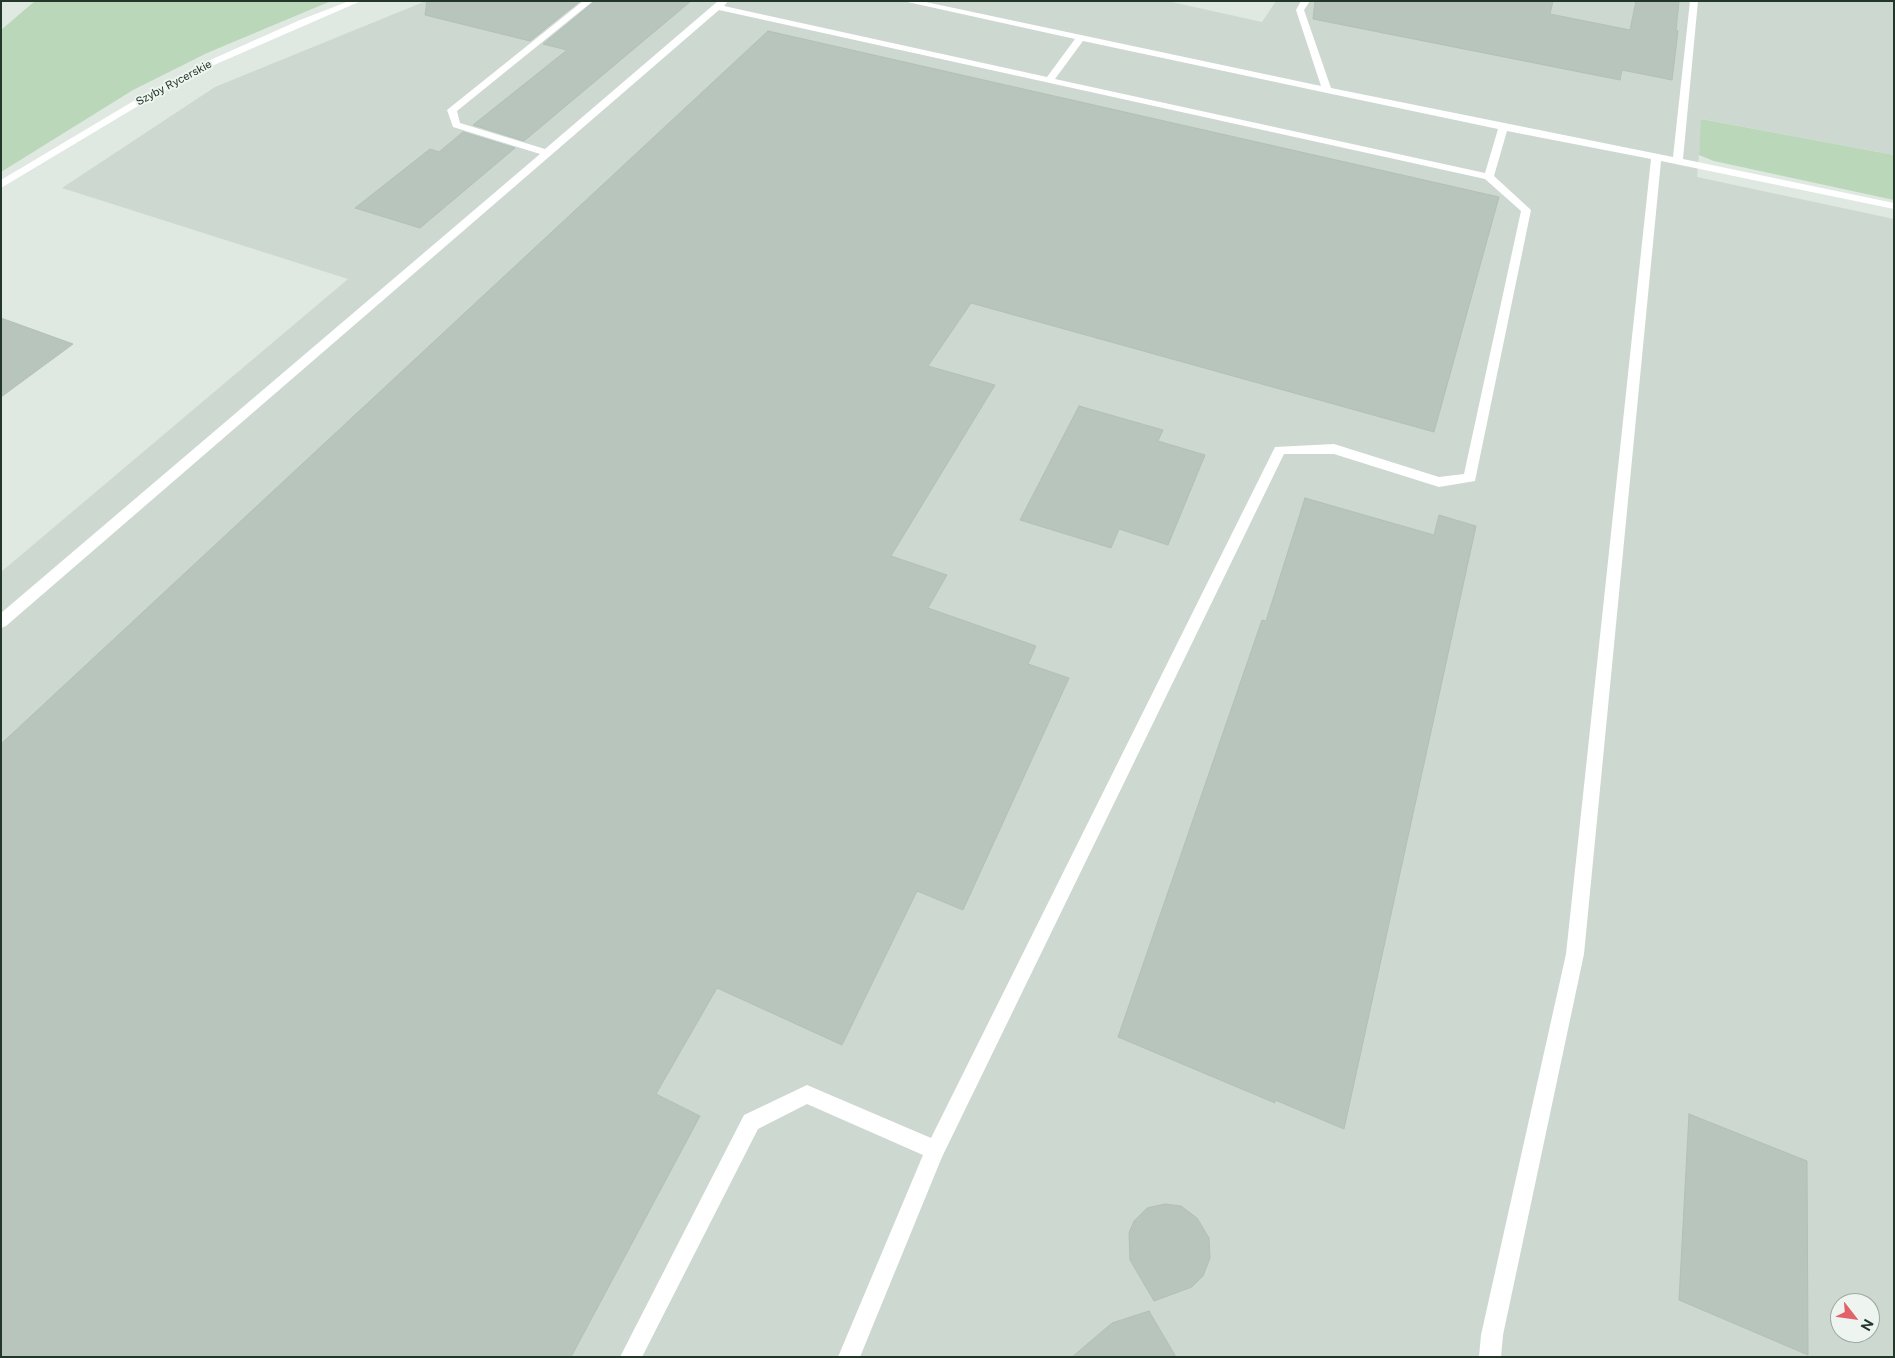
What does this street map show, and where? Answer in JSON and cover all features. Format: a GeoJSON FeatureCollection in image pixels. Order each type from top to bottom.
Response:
{"type":"FeatureCollection","features":[{"type":"Feature","properties":{"kind":"street","name":"Szyby Rycerskie"},"geometry":{"type":"LineString","coordinates":[[1,185],[150,95],[202,68],[303,22],[357,1]]}},
{"type":"Feature","properties":{"kind":"street"},"geometry":{"type":"LineString","coordinates":[[547,153],[456,125],[452,110],[589,1]]}},
{"type":"Feature","properties":{"kind":"street"},"geometry":{"type":"LineString","coordinates":[[907,1],[1503,127],[1894,206]]}},
{"type":"Feature","properties":{"kind":"street"},"geometry":{"type":"LineString","coordinates":[[1306,1],[1300,10],[1327,90]]}},
{"type":"Feature","properties":{"kind":"street"},"geometry":{"type":"LineString","coordinates":[[1678,161],[1694,1]]}},
{"type":"Feature","properties":{"kind":"street"},"geometry":{"type":"LineString","coordinates":[[1,622],[720,4],[1049,81],[1489,177],[1526,210],[1470,478],[1439,482],[1334,449],[1280,450],[935,1150],[849,1357]]}},
{"type":"Feature","properties":{"kind":"street"},"geometry":{"type":"LineString","coordinates":[[1049,81],[1080,38]]}},
{"type":"Feature","properties":{"kind":"street"},"geometry":{"type":"LineString","coordinates":[[1489,177],[1503,127]]}},
{"type":"Feature","properties":{"kind":"street"},"geometry":{"type":"LineString","coordinates":[[1490,1357],[1492,1336],[1575,954],[1656,157]]}},
{"type":"Feature","properties":{"kind":"street"},"geometry":{"type":"LineString","coordinates":[[631,1357],[751,1122],[807,1094],[935,1150]]}},
{"type":"Feature","properties":{"kind":"shaded area"},"geometry":{"type":"Polygon","coordinates":[[[426,1],[1167,1],[1262,22],[1276,1],[1894,1],[1894,155],[1702,119],[1697,177],[1894,219],[1894,1357],[1,1357],[1,572],[348,279],[62,188],[215,87],[426,1]]]}},
{"type":"Feature","properties":{"kind":"green space"},"geometry":{"type":"Polygon","coordinates":[[[35,1],[331,1],[207,53],[133,90],[1,172],[1,30],[35,1]]]}},
{"type":"Feature","properties":{"kind":"green space"},"geometry":{"type":"Polygon","coordinates":[[[1701,119],[1894,155],[1894,200],[1714,161],[1699,155],[1701,119]]]}},
{"type":"Feature","properties":{"kind":"building"},"geometry":{"type":"Polygon","coordinates":[[[427,1],[580,1],[530,41],[425,15],[427,1]]]}},
{"type":"Feature","properties":{"kind":"building"},"geometry":{"type":"Polygon","coordinates":[[[595,1],[691,1],[524,141],[473,125],[567,50],[543,44],[595,1]]]}},
{"type":"Feature","properties":{"kind":"building"},"geometry":{"type":"Polygon","coordinates":[[[1315,1],[1553,1],[1550,14],[1630,30],[1636,1],[1679,1],[1676,30],[1678,31],[1672,80],[1622,70],[1620,80],[1313,19],[1315,1]]]}},
{"type":"Feature","properties":{"kind":"building"},"geometry":{"type":"Polygon","coordinates":[[[768,31],[1499,197],[1434,432],[971,303],[928,366],[995,385],[891,556],[947,575],[928,608],[1036,646],[1028,664],[1069,678],[963,910],[917,891],[842,1045],[717,988],[656,1094],[700,1116],[571,1357],[1,1357],[1,744],[768,31]]]}},
{"type":"Feature","properties":{"kind":"building"},"geometry":{"type":"Polygon","coordinates":[[[463,132],[515,148],[420,228],[355,208],[430,149],[439,152],[463,132]]]}},
{"type":"Feature","properties":{"kind":"building"},"geometry":{"type":"Polygon","coordinates":[[[1,318],[73,344],[1,397],[1,318]]]}},
{"type":"Feature","properties":{"kind":"building"},"geometry":{"type":"Polygon","coordinates":[[[1079,406],[1163,430],[1158,441],[1205,455],[1168,545],[1119,529],[1111,548],[1020,520],[1079,406]]]}},
{"type":"Feature","properties":{"kind":"building"},"geometry":{"type":"Polygon","coordinates":[[[1305,498],[1434,535],[1439,515],[1476,526],[1344,1129],[1275,1100],[1275,1103],[1118,1037],[1262,620],[1266,621],[1305,498]]]}},
{"type":"Feature","properties":{"kind":"building"},"geometry":{"type":"Polygon","coordinates":[[[1689,1114],[1807,1161],[1808,1355],[1679,1300],[1689,1114]]]}},
{"type":"Feature","properties":{"kind":"building"},"geometry":{"type":"Polygon","coordinates":[[[1165,1204],[1181,1206],[1197,1218],[1209,1238],[1210,1258],[1203,1276],[1192,1287],[1154,1301],[1130,1260],[1129,1233],[1134,1221],[1147,1208],[1165,1204]]]}},
{"type":"Feature","properties":{"kind":"building"},"geometry":{"type":"Polygon","coordinates":[[[1149,1311],[1176,1357],[1072,1357],[1112,1323],[1149,1311]]]}}]}
